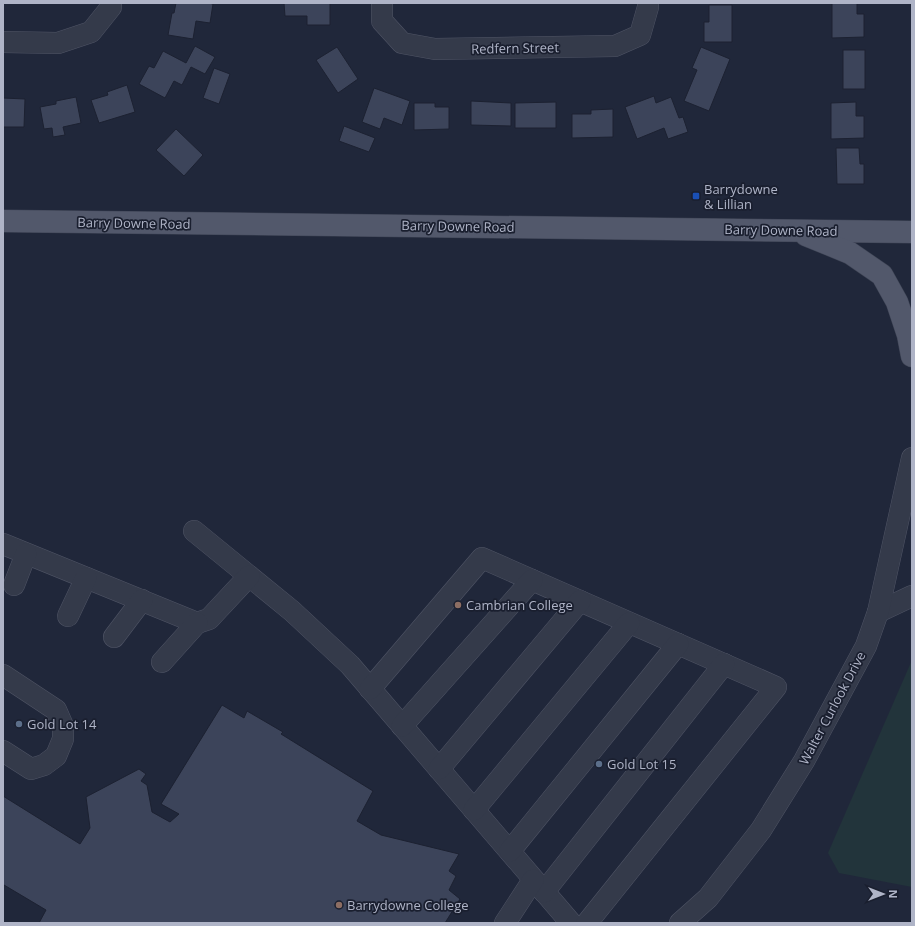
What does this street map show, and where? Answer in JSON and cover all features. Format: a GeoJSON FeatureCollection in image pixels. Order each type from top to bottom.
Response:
{"type":"FeatureCollection","features":[{"type":"Feature","properties":{"kind":"main road","name":"Barry Downe Road"},"geometry":{"type":"LineString","coordinates":[[3,221],[912,232]]}},
{"type":"Feature","properties":{"kind":"main road"},"geometry":{"type":"LineString","coordinates":[[794,230],[850,253],[882,275],[897,302],[908,335],[912,356]]}},
{"type":"Feature","properties":{"kind":"street"},"geometry":{"type":"LineString","coordinates":[[3,42],[58,43],[91,32],[111,7],[111,3]]}},
{"type":"Feature","properties":{"kind":"street","name":"Redfern Street"},"geometry":{"type":"LineString","coordinates":[[382,3],[382,21],[402,44],[436,49],[615,46],[640,35],[648,3]]}},
{"type":"Feature","properties":{"kind":"street","name":"Walter Curlook Drive"},"geometry":{"type":"LineString","coordinates":[[680,923],[708,898],[762,830],[804,761],[866,646],[878,612],[912,458]]}},
{"type":"Feature","properties":{"kind":"street"},"geometry":{"type":"LineString","coordinates":[[194,531],[292,611],[350,666],[539,886],[574,923],[776,687],[482,558],[370,689]]}},
{"type":"Feature","properties":{"kind":"street"},"geometry":{"type":"LineString","coordinates":[[3,544],[197,622]]}},
{"type":"Feature","properties":{"kind":"street"},"geometry":{"type":"LineString","coordinates":[[14,584],[26,554]]}},
{"type":"Feature","properties":{"kind":"street"},"geometry":{"type":"LineString","coordinates":[[162,662],[197,622],[209,619],[250,576]]}},
{"type":"Feature","properties":{"kind":"street"},"geometry":{"type":"LineString","coordinates":[[68,616],[86,578]]}},
{"type":"Feature","properties":{"kind":"street"},"geometry":{"type":"LineString","coordinates":[[402,726],[532,580]]}},
{"type":"Feature","properties":{"kind":"street"},"geometry":{"type":"LineString","coordinates":[[878,612],[912,596]]}},
{"type":"Feature","properties":{"kind":"street"},"geometry":{"type":"LineString","coordinates":[[114,637],[142,600]]}},
{"type":"Feature","properties":{"kind":"street"},"geometry":{"type":"LineString","coordinates":[[439,769],[580,602]]}},
{"type":"Feature","properties":{"kind":"street"},"geometry":{"type":"LineString","coordinates":[[474,810],[629,623]]}},
{"type":"Feature","properties":{"kind":"street"},"geometry":{"type":"LineString","coordinates":[[510,851],[678,644]]}},
{"type":"Feature","properties":{"kind":"street"},"geometry":{"type":"LineString","coordinates":[[505,923],[539,886],[724,664]]}},
{"type":"Feature","properties":{"kind":"street"},"geometry":{"type":"LineString","coordinates":[[3,675],[56,710],[64,726],[63,739],[56,756],[44,765],[31,769],[3,751]]}},
{"type":"Feature","properties":{"kind":"shaded area"},"geometry":{"type":"Polygon","coordinates":[[[912,660],[912,887],[839,873],[828,853],[912,660]]]}},
{"type":"Feature","properties":{"kind":"building"},"geometry":{"type":"Polygon","coordinates":[[[176,3],[213,4],[210,23],[196,21],[193,39],[168,35],[172,13],[174,13],[176,3]]]}},
{"type":"Feature","properties":{"kind":"building"},"geometry":{"type":"Polygon","coordinates":[[[284,3],[330,3],[330,25],[307,25],[307,16],[285,16],[284,3]]]}},
{"type":"Feature","properties":{"kind":"building"},"geometry":{"type":"Polygon","coordinates":[[[832,3],[857,3],[857,14],[864,14],[864,37],[832,38],[832,3]]]}},
{"type":"Feature","properties":{"kind":"building"},"geometry":{"type":"Polygon","coordinates":[[[709,5],[732,5],[732,42],[704,42],[704,22],[709,22],[709,5]]]}},
{"type":"Feature","properties":{"kind":"building"},"geometry":{"type":"Polygon","coordinates":[[[195,46],[215,57],[205,74],[191,67],[182,85],[174,81],[165,98],[139,84],[149,66],[154,68],[163,51],[186,63],[195,46]]]}},
{"type":"Feature","properties":{"kind":"building"},"geometry":{"type":"Polygon","coordinates":[[[337,47],[358,79],[338,93],[316,60],[337,47]]]}},
{"type":"Feature","properties":{"kind":"building"},"geometry":{"type":"Polygon","coordinates":[[[701,47],[730,59],[709,111],[684,101],[697,70],[692,68],[701,47]]]}},
{"type":"Feature","properties":{"kind":"building"},"geometry":{"type":"Polygon","coordinates":[[[843,50],[865,50],[865,89],[843,89],[843,50]]]}},
{"type":"Feature","properties":{"kind":"building"},"geometry":{"type":"Polygon","coordinates":[[[214,68],[230,74],[219,104],[203,98],[214,68]]]}},
{"type":"Feature","properties":{"kind":"building"},"geometry":{"type":"Polygon","coordinates":[[[127,85],[135,112],[99,123],[91,100],[108,95],[107,92],[127,85]]]}},
{"type":"Feature","properties":{"kind":"building"},"geometry":{"type":"Polygon","coordinates":[[[374,88],[410,101],[402,125],[384,118],[380,129],[362,122],[374,88]]]}},
{"type":"Feature","properties":{"kind":"building"},"geometry":{"type":"Polygon","coordinates":[[[654,96],[656,103],[671,97],[679,118],[683,117],[688,132],[668,139],[664,128],[637,139],[625,107],[654,96]]]}},
{"type":"Feature","properties":{"kind":"building"},"geometry":{"type":"Polygon","coordinates":[[[76,97],[81,123],[63,127],[65,135],[53,137],[52,128],[44,129],[40,107],[56,104],[56,101],[76,97]]]}},
{"type":"Feature","properties":{"kind":"building"},"geometry":{"type":"Polygon","coordinates":[[[3,98],[25,99],[24,127],[3,127],[3,98]]]}},
{"type":"Feature","properties":{"kind":"building"},"geometry":{"type":"Polygon","coordinates":[[[471,101],[511,103],[511,126],[471,125],[471,101]]]}},
{"type":"Feature","properties":{"kind":"building"},"geometry":{"type":"Polygon","coordinates":[[[556,102],[556,128],[515,128],[515,103],[556,102]]]}},
{"type":"Feature","properties":{"kind":"building"},"geometry":{"type":"Polygon","coordinates":[[[856,102],[856,116],[864,116],[864,138],[831,139],[831,103],[856,102]]]}},
{"type":"Feature","properties":{"kind":"building"},"geometry":{"type":"Polygon","coordinates":[[[414,103],[435,103],[435,107],[449,107],[449,129],[414,130],[414,103]]]}},
{"type":"Feature","properties":{"kind":"building"},"geometry":{"type":"Polygon","coordinates":[[[613,109],[613,137],[572,138],[572,114],[591,114],[591,110],[613,109]]]}},
{"type":"Feature","properties":{"kind":"building"},"geometry":{"type":"Polygon","coordinates":[[[344,126],[375,138],[369,152],[339,141],[344,126]]]}},
{"type":"Feature","properties":{"kind":"building"},"geometry":{"type":"Polygon","coordinates":[[[176,129],[203,155],[184,176],[156,150],[176,129]]]}},
{"type":"Feature","properties":{"kind":"building"},"geometry":{"type":"Polygon","coordinates":[[[836,148],[859,148],[860,164],[864,164],[864,184],[837,184],[836,148]]]}},
{"type":"Feature","properties":{"kind":"building"},"geometry":{"type":"Polygon","coordinates":[[[222,705],[244,718],[247,711],[283,732],[281,734],[373,791],[357,821],[381,835],[459,854],[449,871],[456,876],[449,890],[460,899],[445,923],[39,923],[46,910],[3,885],[3,796],[80,844],[90,828],[86,797],[139,769],[146,774],[141,781],[147,785],[152,812],[170,822],[179,814],[161,804],[222,705]]]}},
{"type":"Feature","properties":{"kind":"place","name":"Barrydowne & Lillian"},"geometry":{"type":"Point","coordinates":[696,196]}},
{"type":"Feature","properties":{"kind":"place","name":"Cambrian College"},"geometry":{"type":"Point","coordinates":[458,605]}},
{"type":"Feature","properties":{"kind":"place","name":"Gold Lot 14"},"geometry":{"type":"Point","coordinates":[19,724]}},
{"type":"Feature","properties":{"kind":"place","name":"Gold Lot 15"},"geometry":{"type":"Point","coordinates":[599,764]}},
{"type":"Feature","properties":{"kind":"place","name":"Barrydowne College"},"geometry":{"type":"Point","coordinates":[339,905]}}]}
